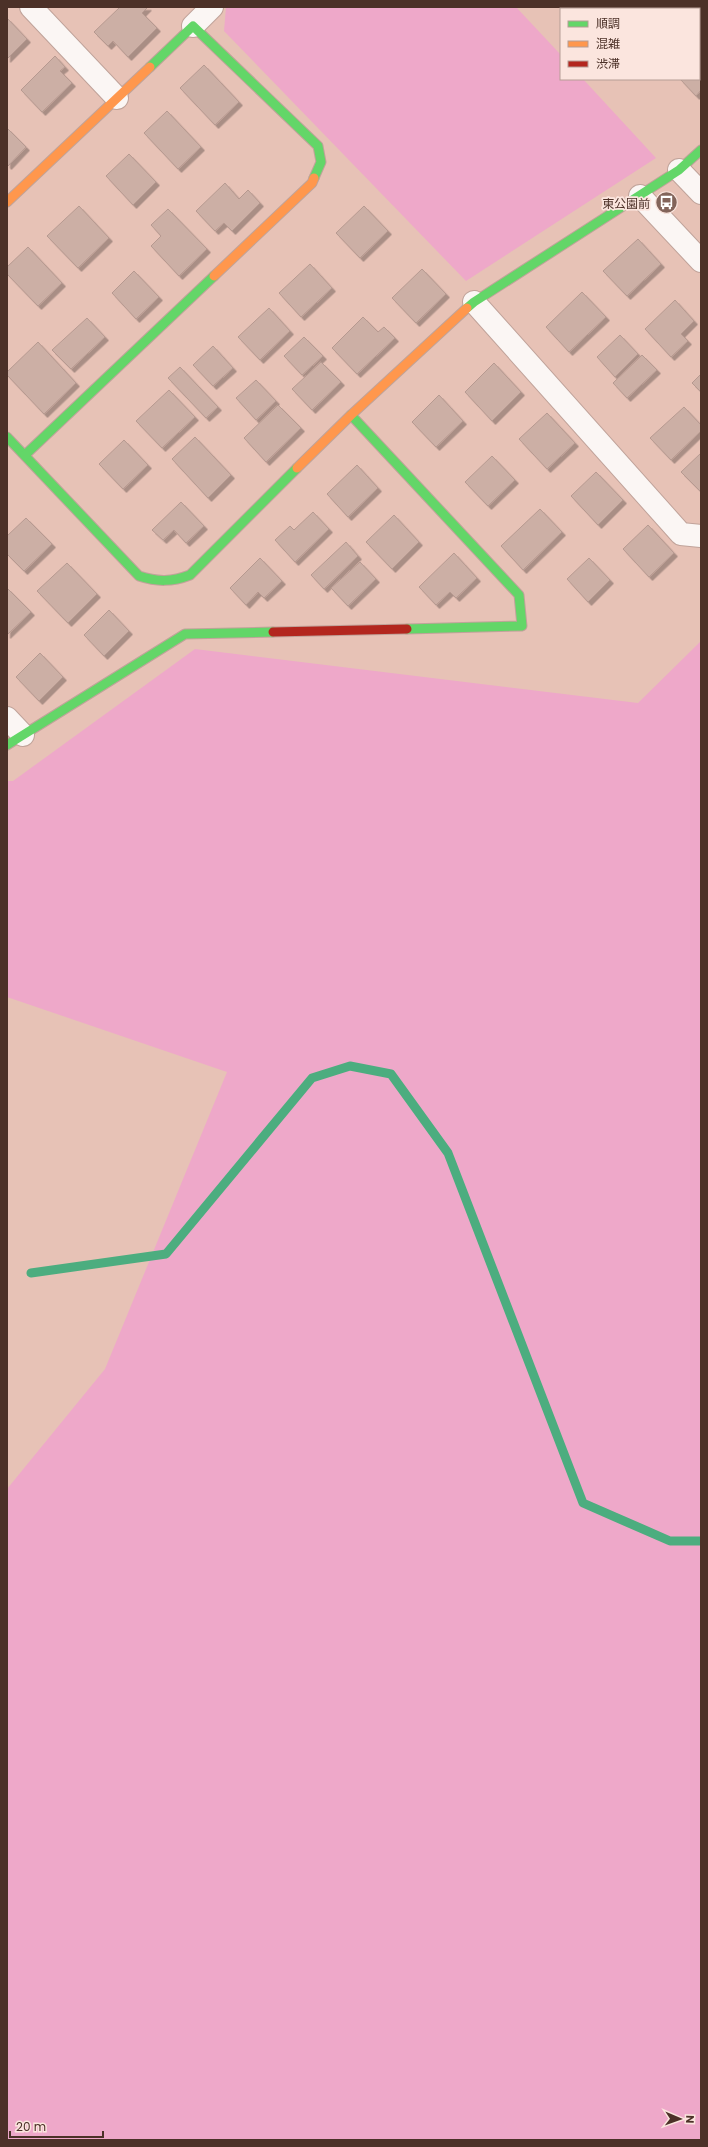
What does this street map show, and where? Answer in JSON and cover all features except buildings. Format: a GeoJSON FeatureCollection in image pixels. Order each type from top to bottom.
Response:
{"type":"FeatureCollection","features":[{"type":"Feature","properties":{"kind":"street"},"geometry":{"type":"LineString","coordinates":[[31,7],[117,98]]}},
{"type":"Feature","properties":{"kind":"street"},"geometry":{"type":"LineString","coordinates":[[7,202],[212,7]]}},
{"type":"Feature","properties":{"kind":"street"},"geometry":{"type":"LineString","coordinates":[[25,455],[312,183],[321,162],[318,146],[193,26]]}},
{"type":"Feature","properties":{"kind":"street"},"geometry":{"type":"LineString","coordinates":[[7,437],[139,576],[163,583],[190,575],[351,415],[474,302],[680,170],[701,150]]}},
{"type":"Feature","properties":{"kind":"street"},"geometry":{"type":"LineString","coordinates":[[680,170],[701,193]]}},
{"type":"Feature","properties":{"kind":"street"},"geometry":{"type":"LineString","coordinates":[[640,196],[701,261]]}},
{"type":"Feature","properties":{"kind":"street"},"geometry":{"type":"LineString","coordinates":[[474,302],[681,534],[701,536]]}},
{"type":"Feature","properties":{"kind":"street"},"geometry":{"type":"LineString","coordinates":[[7,718],[15,740],[185,634],[522,626],[519,595],[351,415]]}},
{"type":"Feature","properties":{"kind":"shaded area"},"geometry":{"type":"Polygon","coordinates":[[[226,7],[516,7],[560,54],[560,80],[584,80],[656,158],[466,281],[224,31],[226,7]]]}},
{"type":"Feature","properties":{"kind":"shaded area"},"geometry":{"type":"Polygon","coordinates":[[[701,641],[701,2140],[7,2140],[7,1489],[105,1369],[227,1072],[7,997],[7,781],[13,781],[195,649],[638,703],[701,641]]]}},
{"type":"Feature","properties":{"kind":"waterway"},"geometry":{"type":"LineString","coordinates":[[31,1273],[166,1254],[312,1078],[350,1066],[391,1074],[448,1153],[583,1503],[670,1541],[701,1541]]}},
{"type":"Feature","properties":{"kind":"traffic: fast"},"geometry":{"type":"LineString","coordinates":[[150,67],[193,26],[318,146],[321,162],[314,178]]}},
{"type":"Feature","properties":{"kind":"traffic: fast"},"geometry":{"type":"LineString","coordinates":[[467,308],[474,302],[679,170],[701,150]]}},
{"type":"Feature","properties":{"kind":"traffic: fast"},"geometry":{"type":"LineString","coordinates":[[25,455],[214,276]]}},
{"type":"Feature","properties":{"kind":"traffic: fast"},"geometry":{"type":"LineString","coordinates":[[351,415],[519,595],[522,626],[407,629]]}},
{"type":"Feature","properties":{"kind":"traffic: fast"},"geometry":{"type":"LineString","coordinates":[[7,437],[139,576],[158,580],[171,580],[190,575],[297,468]]}},
{"type":"Feature","properties":{"kind":"traffic: fast"},"geometry":{"type":"LineString","coordinates":[[7,745],[185,634],[273,632]]}},
{"type":"Feature","properties":{"kind":"traffic: slow"},"geometry":{"type":"LineString","coordinates":[[7,202],[150,67]]}},
{"type":"Feature","properties":{"kind":"traffic: slow"},"geometry":{"type":"LineString","coordinates":[[214,276],[312,183],[314,178]]}},
{"type":"Feature","properties":{"kind":"traffic: slow"},"geometry":{"type":"LineString","coordinates":[[297,468],[351,415],[467,308]]}},
{"type":"Feature","properties":{"kind":"traffic: jam"},"geometry":{"type":"LineString","coordinates":[[273,632],[407,629]]}},
{"type":"Feature","properties":{"kind":"place","name":"東公園前"},"geometry":{"type":"Point","coordinates":[666,203]}}]}
